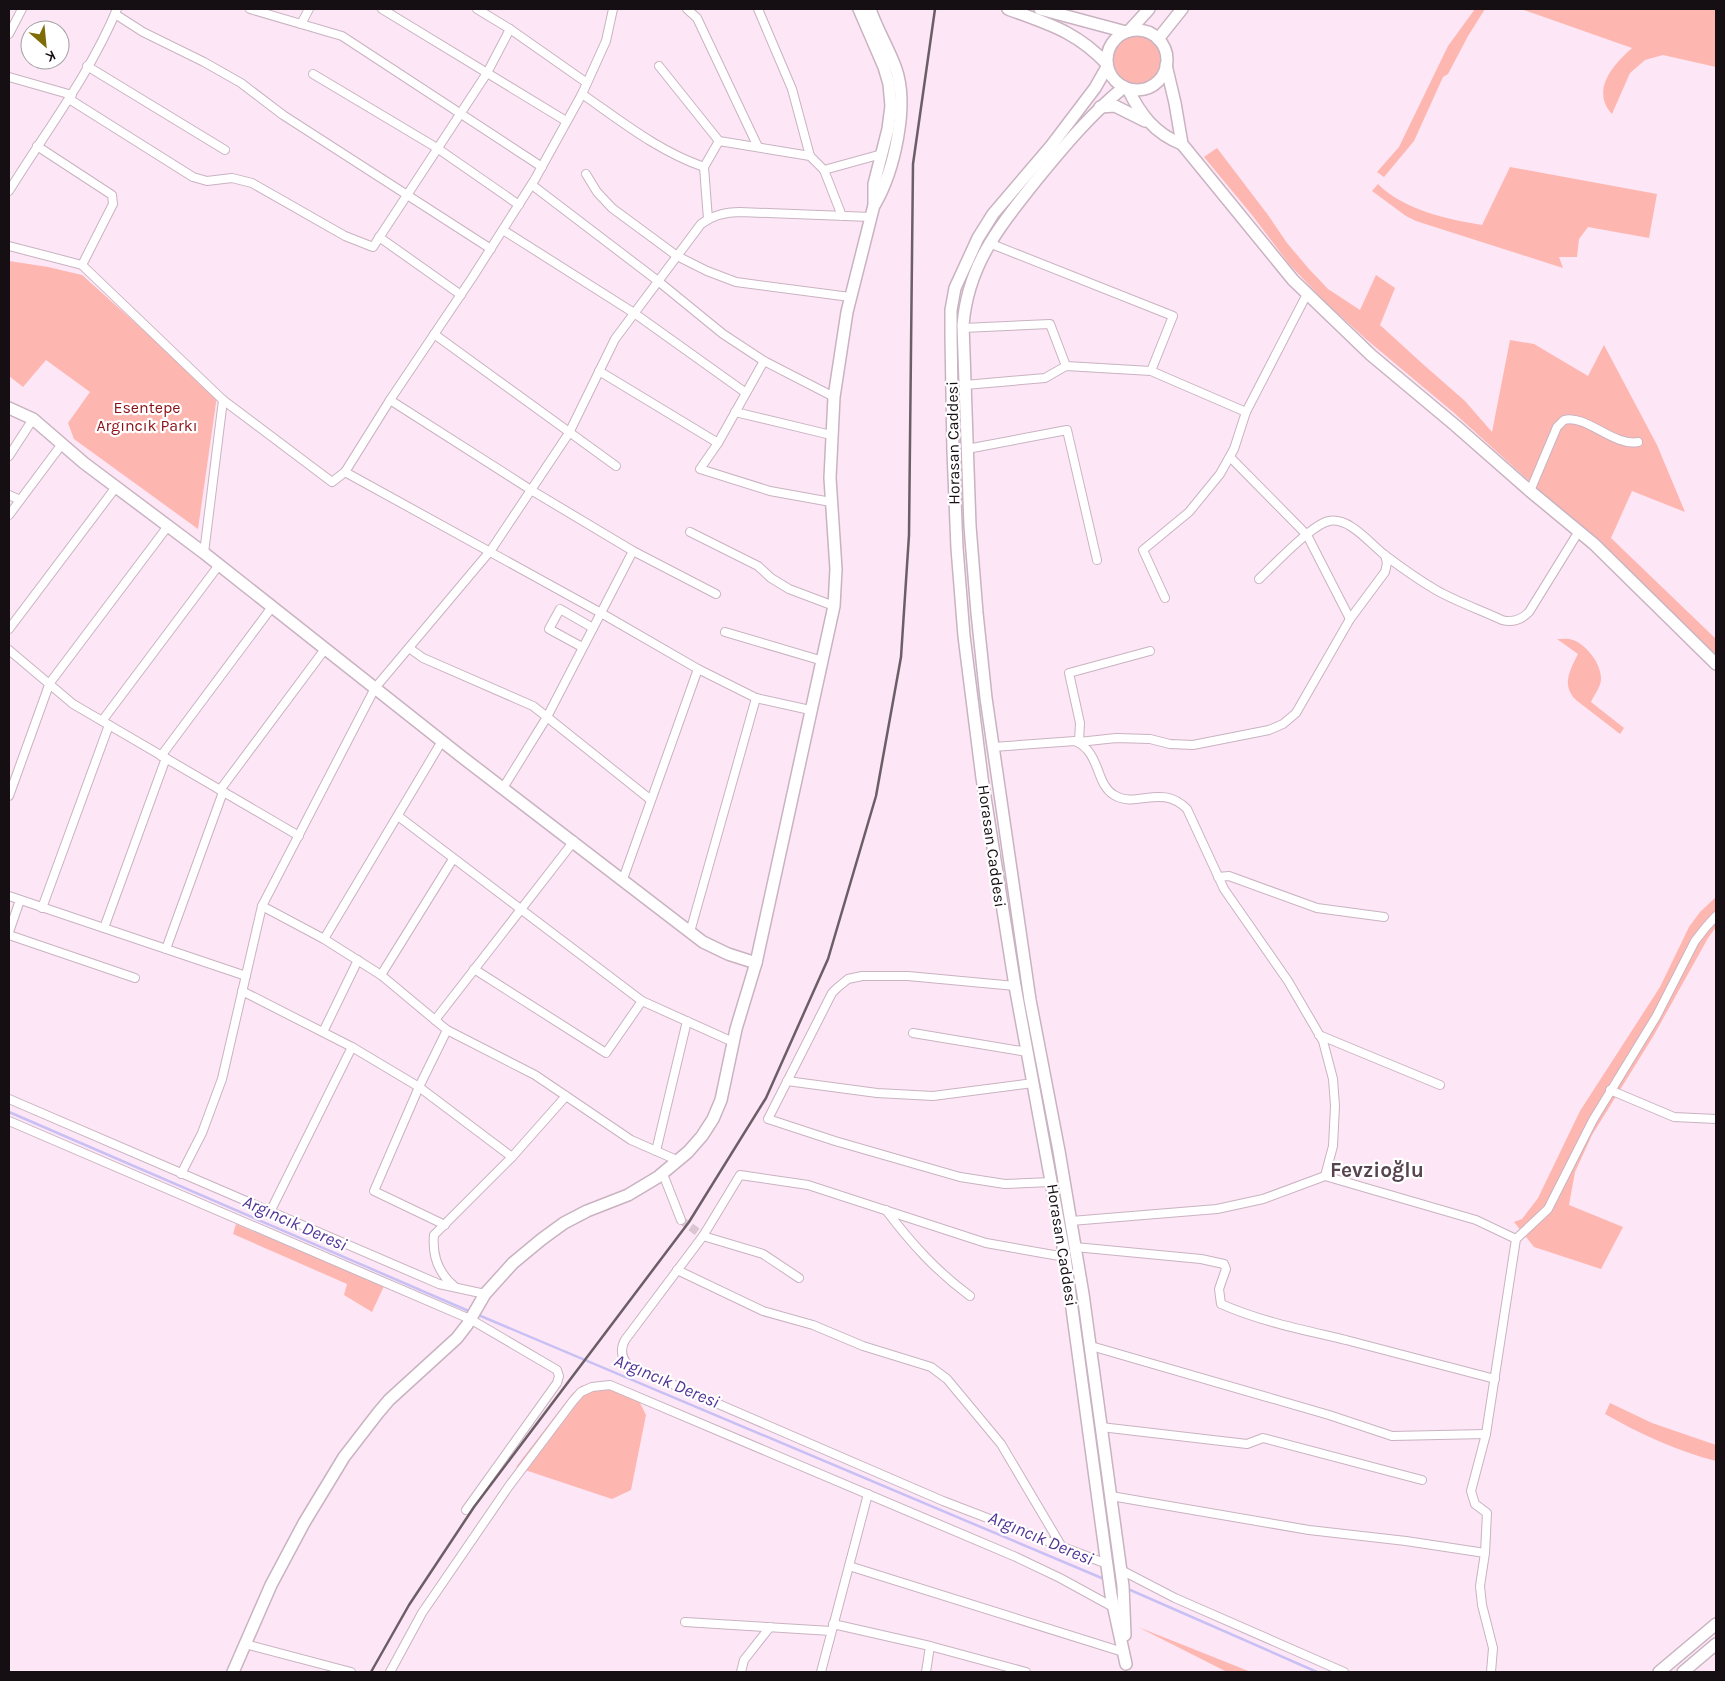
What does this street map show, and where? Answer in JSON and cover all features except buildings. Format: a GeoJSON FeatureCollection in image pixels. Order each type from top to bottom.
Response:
{"type":"FeatureCollection","features":[{"type":"Feature","properties":{"kind":"street"},"geometry":{"type":"LineString","coordinates":[[9,34],[22,9]]}},
{"type":"Feature","properties":{"kind":"street"},"geometry":{"type":"LineString","coordinates":[[250,9],[342,36],[542,167]]}},
{"type":"Feature","properties":{"kind":"street"},"geometry":{"type":"LineString","coordinates":[[300,24],[309,9]]}},
{"type":"Feature","properties":{"kind":"street"},"geometry":{"type":"LineString","coordinates":[[382,9],[566,122]]}},
{"type":"Feature","properties":{"kind":"street"},"geometry":{"type":"LineString","coordinates":[[477,9],[510,29],[586,83]]}},
{"type":"Feature","properties":{"kind":"street"},"geometry":{"type":"LineString","coordinates":[[9,246],[82,265],[223,400],[332,482],[345,472],[390,400],[532,185],[582,94],[606,41],[613,11],[604,9]]}},
{"type":"Feature","properties":{"kind":"street"},"geometry":{"type":"LineString","coordinates":[[687,9],[697,18],[758,147]]}},
{"type":"Feature","properties":{"kind":"street"},"geometry":{"type":"LineString","coordinates":[[758,9],[792,89],[810,156],[824,170],[842,216]]}},
{"type":"Feature","properties":{"kind":"street"},"geometry":{"type":"LineString","coordinates":[[233,1672],[287,1554],[354,1442],[390,1400],[457,1338],[482,1298],[513,1263],[552,1231],[582,1214],[628,1195],[662,1174],[678,1161],[702,1136],[718,1110],[733,1042],[756,963],[834,606],[836,569],[831,502],[831,436],[834,396],[850,297],[874,205],[874,184],[890,114],[890,90],[880,57],[859,9]]}},
{"type":"Feature","properties":{"kind":"street"},"geometry":{"type":"LineString","coordinates":[[870,9],[896,69],[902,100],[899,131],[884,189],[874,205]]}},
{"type":"Feature","properties":{"kind":"street"},"geometry":{"type":"LineString","coordinates":[[1008,9],[1051,24],[1072,34],[1087,45],[1107,66],[1113,78],[1126,88],[1148,123],[1160,134],[1182,144],[1307,294],[1371,355],[1594,544],[1716,664]]}},
{"type":"Feature","properties":{"kind":"street"},"geometry":{"type":"LineString","coordinates":[[1040,9],[1128,32],[1145,31],[1158,39],[1166,53],[1166,65],[1182,144]]}},
{"type":"Feature","properties":{"kind":"street"},"geometry":{"type":"LineString","coordinates":[[1107,66],[1107,55],[1112,43],[1128,32],[1149,9]]}},
{"type":"Feature","properties":{"kind":"street"},"geometry":{"type":"LineString","coordinates":[[1158,39],[1182,9]]}},
{"type":"Feature","properties":{"kind":"street"},"geometry":{"type":"LineString","coordinates":[[9,191],[70,97],[116,11],[142,32],[235,80],[283,115],[491,249]]}},
{"type":"Feature","properties":{"kind":"street"},"geometry":{"type":"LineString","coordinates":[[9,77],[70,97],[193,177],[207,180],[226,178],[243,180],[260,187],[345,236],[373,247],[487,72],[510,29]]}},
{"type":"Feature","properties":{"kind":"street"},"geometry":{"type":"LineString","coordinates":[[1126,88],[1141,90],[1152,86],[1161,77],[1166,65]]}},
{"type":"Feature","properties":{"kind":"street"},"geometry":{"type":"LineString","coordinates":[[87,66],[225,150]]}},
{"type":"Feature","properties":{"kind":"street"},"geometry":{"type":"LineString","coordinates":[[659,66],[719,141],[810,156]]}},
{"type":"Feature","properties":{"kind":"street","name":"Horasan Caddesi"},"geometry":{"type":"LineString","coordinates":[[1107,66],[1095,88],[986,226],[972,250],[958,282],[951,310],[953,461],[960,597],[986,812],[1015,986],[1065,1257],[1113,1607],[1126,1668]]}},
{"type":"Feature","properties":{"kind":"street"},"geometry":{"type":"LineString","coordinates":[[313,74],[437,148],[518,205]]}},
{"type":"Feature","properties":{"kind":"street","name":"Horasan Caddesi"},"geometry":{"type":"LineString","coordinates":[[1126,88],[1100,106],[1018,202],[989,243],[969,288],[964,313],[970,526],[977,613],[993,747],[1030,1000],[1071,1221],[1090,1346],[1123,1586],[1126,1668]]}},
{"type":"Feature","properties":{"kind":"street"},"geometry":{"type":"LineString","coordinates":[[582,94],[659,147],[704,168]]}},
{"type":"Feature","properties":{"kind":"street"},"geometry":{"type":"LineString","coordinates":[[1100,106],[1115,106],[1148,123]]}},
{"type":"Feature","properties":{"kind":"street"},"geometry":{"type":"LineString","coordinates":[[708,219],[704,168],[719,141]]}},
{"type":"Feature","properties":{"kind":"street"},"geometry":{"type":"LineString","coordinates":[[37,146],[112,195],[113,204],[82,265]]}},
{"type":"Feature","properties":{"kind":"street"},"geometry":{"type":"LineString","coordinates":[[824,170],[882,154]]}},
{"type":"Feature","properties":{"kind":"street"},"geometry":{"type":"LineString","coordinates":[[586,174],[597,192],[612,208],[677,256],[706,271],[736,282],[850,297]]}},
{"type":"Feature","properties":{"kind":"street"},"geometry":{"type":"LineString","coordinates":[[532,185],[723,334],[764,361],[834,396]]}},
{"type":"Feature","properties":{"kind":"street"},"geometry":{"type":"LineString","coordinates":[[181,1174],[202,1132],[227,1062],[262,906],[375,688],[490,552],[569,433],[615,339],[701,224],[708,219],[732,212],[871,217]]}},
{"type":"Feature","properties":{"kind":"street"},"geometry":{"type":"LineString","coordinates":[[503,230],[634,313],[746,393]]}},
{"type":"Feature","properties":{"kind":"street"},"geometry":{"type":"LineString","coordinates":[[379,237],[461,295]]}},
{"type":"Feature","properties":{"kind":"street"},"geometry":{"type":"LineString","coordinates":[[989,243],[1173,316],[1151,371]]}},
{"type":"Feature","properties":{"kind":"street"},"geometry":{"type":"LineString","coordinates":[[1165,598],[1144,550],[1189,512],[1220,474],[1239,437],[1246,412],[1307,294]]}},
{"type":"Feature","properties":{"kind":"street"},"geometry":{"type":"LineString","coordinates":[[964,328],[1050,324],[1066,366]]}},
{"type":"Feature","properties":{"kind":"street"},"geometry":{"type":"LineString","coordinates":[[434,334],[616,466]]}},
{"type":"Feature","properties":{"kind":"street"},"geometry":{"type":"LineString","coordinates":[[764,361],[718,444],[700,469],[770,491],[831,502]]}},
{"type":"Feature","properties":{"kind":"street"},"geometry":{"type":"LineString","coordinates":[[965,384],[1045,378],[1066,366],[1151,371],[1246,412]]}},
{"type":"Feature","properties":{"kind":"street"},"geometry":{"type":"LineString","coordinates":[[599,371],[718,444]]}},
{"type":"Feature","properties":{"kind":"street"},"geometry":{"type":"LineString","coordinates":[[204,554],[223,400]]}},
{"type":"Feature","properties":{"kind":"street"},"geometry":{"type":"LineString","coordinates":[[390,400],[531,490],[633,551],[716,594]]}},
{"type":"Feature","properties":{"kind":"street"},"geometry":{"type":"LineString","coordinates":[[9,408],[33,419],[116,487],[703,942],[756,963]]}},
{"type":"Feature","properties":{"kind":"street"},"geometry":{"type":"LineString","coordinates":[[735,412],[831,436]]}},
{"type":"Feature","properties":{"kind":"street"},"geometry":{"type":"LineString","coordinates":[[9,456],[33,419]]}},
{"type":"Feature","properties":{"kind":"street"},"geometry":{"type":"LineString","coordinates":[[1530,491],[1557,427],[1564,420],[1575,419],[1623,442],[1638,442]]}},
{"type":"Feature","properties":{"kind":"street"},"geometry":{"type":"LineString","coordinates":[[967,449],[1067,430],[1097,560]]}},
{"type":"Feature","properties":{"kind":"street"},"geometry":{"type":"LineString","coordinates":[[9,515],[62,444]]}},
{"type":"Feature","properties":{"kind":"street"},"geometry":{"type":"LineString","coordinates":[[1230,457],[1307,535],[1350,619]]}},
{"type":"Feature","properties":{"kind":"street"},"geometry":{"type":"LineString","coordinates":[[345,472],[601,613],[698,669],[756,698],[810,710]]}},
{"type":"Feature","properties":{"kind":"street"},"geometry":{"type":"LineString","coordinates":[[9,629],[116,487]]}},
{"type":"Feature","properties":{"kind":"street"},"geometry":{"type":"LineString","coordinates":[[9,495],[20,500]]}},
{"type":"Feature","properties":{"kind":"street"},"geometry":{"type":"LineString","coordinates":[[1259,579],[1307,535],[1325,522],[1340,521],[1348,524],[1385,555],[1437,590],[1502,620],[1514,621],[1521,619],[1529,612],[1579,531]]}},
{"type":"Feature","properties":{"kind":"street"},"geometry":{"type":"LineString","coordinates":[[9,796],[49,684],[168,526]]}},
{"type":"Feature","properties":{"kind":"street"},"geometry":{"type":"LineString","coordinates":[[690,532],[758,566],[771,578],[789,589],[834,606]]}},
{"type":"Feature","properties":{"kind":"street"},"geometry":{"type":"LineString","coordinates":[[503,788],[546,717],[633,551]]}},
{"type":"Feature","properties":{"kind":"street"},"geometry":{"type":"LineString","coordinates":[[993,747],[1116,738],[1150,739],[1170,744],[1193,745],[1276,728],[1296,713],[1350,619],[1385,572],[1387,563],[1385,555]]}},
{"type":"Feature","properties":{"kind":"street"},"geometry":{"type":"LineString","coordinates":[[42,908],[106,723],[219,566]]}},
{"type":"Feature","properties":{"kind":"street"},"geometry":{"type":"LineString","coordinates":[[104,928],[164,757],[272,607]]}},
{"type":"Feature","properties":{"kind":"street"},"geometry":{"type":"LineString","coordinates":[[582,647],[549,629],[560,609],[593,628]]}},
{"type":"Feature","properties":{"kind":"street"},"geometry":{"type":"LineString","coordinates":[[725,632],[823,660]]}},
{"type":"Feature","properties":{"kind":"street"},"geometry":{"type":"LineString","coordinates":[[409,648],[423,658],[533,706],[651,800]]}},
{"type":"Feature","properties":{"kind":"street"},"geometry":{"type":"LineString","coordinates":[[166,949],[222,791],[325,649]]}},
{"type":"Feature","properties":{"kind":"street"},"geometry":{"type":"LineString","coordinates":[[9,650],[72,704],[299,836]]}},
{"type":"Feature","properties":{"kind":"street"},"geometry":{"type":"LineString","coordinates":[[1150,651],[1069,673],[1080,723],[1079,742],[1091,754],[1107,789],[1116,796],[1125,799],[1166,796],[1182,804],[1190,814],[1218,878],[1288,981],[1319,1035],[1330,1066],[1335,1106],[1333,1146],[1325,1176]]}},
{"type":"Feature","properties":{"kind":"street"},"geometry":{"type":"LineString","coordinates":[[623,879],[698,669]]}},
{"type":"Feature","properties":{"kind":"street"},"geometry":{"type":"LineString","coordinates":[[690,932],[756,698]]}},
{"type":"Feature","properties":{"kind":"street"},"geometry":{"type":"LineString","coordinates":[[324,938],[442,741]]}},
{"type":"Feature","properties":{"kind":"street"},"geometry":{"type":"LineString","coordinates":[[398,816],[642,1001],[733,1042]]}},
{"type":"Feature","properties":{"kind":"street"},"geometry":{"type":"LineString","coordinates":[[435,1020],[574,841]]}},
{"type":"Feature","properties":{"kind":"street"},"geometry":{"type":"LineString","coordinates":[[381,975],[453,858]]}},
{"type":"Feature","properties":{"kind":"street"},"geometry":{"type":"LineString","coordinates":[[1218,878],[1229,876],[1317,908],[1384,917]]}},
{"type":"Feature","properties":{"kind":"street"},"geometry":{"type":"LineString","coordinates":[[9,896],[246,976]]}},
{"type":"Feature","properties":{"kind":"street"},"geometry":{"type":"LineString","coordinates":[[20,900],[9,933],[135,978]]}},
{"type":"Feature","properties":{"kind":"street"},"geometry":{"type":"LineString","coordinates":[[262,906],[324,938],[381,975],[447,1030],[535,1075],[631,1140],[678,1161]]}},
{"type":"Feature","properties":{"kind":"street"},"geometry":{"type":"LineString","coordinates":[[1491,1672],[1493,1648],[1480,1595],[1487,1513],[1475,1504],[1471,1492],[1486,1434],[1516,1239],[1548,1209],[1610,1090],[1656,1017],[1695,941],[1716,916]]}},
{"type":"Feature","properties":{"kind":"street"},"geometry":{"type":"LineString","coordinates":[[323,1032],[358,960]]}},
{"type":"Feature","properties":{"kind":"street"},"geometry":{"type":"LineString","coordinates":[[474,969],[606,1053],[642,1001]]}},
{"type":"Feature","properties":{"kind":"street"},"geometry":{"type":"LineString","coordinates":[[1015,986],[908,976],[862,976],[848,979],[832,993],[768,1119],[835,1141],[960,1177],[1005,1184],[1052,1182]]}},
{"type":"Feature","properties":{"kind":"street"},"geometry":{"type":"LineString","coordinates":[[242,991],[352,1047],[419,1087],[512,1157]]}},
{"type":"Feature","properties":{"kind":"street"},"geometry":{"type":"LineString","coordinates":[[656,1151],[687,1021]]}},
{"type":"Feature","properties":{"kind":"street"},"geometry":{"type":"LineString","coordinates":[[445,1224],[374,1191],[419,1087],[447,1030]]}},
{"type":"Feature","properties":{"kind":"street"},"geometry":{"type":"LineString","coordinates":[[913,1034],[1027,1052]]}},
{"type":"Feature","properties":{"kind":"street"},"geometry":{"type":"LineString","coordinates":[[1319,1035],[1440,1085]]}},
{"type":"Feature","properties":{"kind":"street"},"geometry":{"type":"LineString","coordinates":[[270,1212],[352,1047]]}},
{"type":"Feature","properties":{"kind":"street"},"geometry":{"type":"LineString","coordinates":[[788,1081],[877,1093],[933,1096],[1033,1083]]}},
{"type":"Feature","properties":{"kind":"street"},"geometry":{"type":"LineString","coordinates":[[1610,1090],[1674,1117],[1716,1119]]}},
{"type":"Feature","properties":{"kind":"street"},"geometry":{"type":"LineString","coordinates":[[457,1288],[445,1277],[435,1256],[434,1235],[512,1157],[566,1096]]}},
{"type":"Feature","properties":{"kind":"street"},"geometry":{"type":"LineString","coordinates":[[9,1099],[439,1284],[457,1288],[482,1298]]}},
{"type":"Feature","properties":{"kind":"street"},"geometry":{"type":"LineString","coordinates":[[9,1121],[471,1318],[557,1370],[559,1376],[557,1382],[466,1510]]}},
{"type":"Feature","properties":{"kind":"street"},"geometry":{"type":"LineString","coordinates":[[662,1174],[680,1220]]}},
{"type":"Feature","properties":{"kind":"street"},"geometry":{"type":"LineString","coordinates":[[1065,1257],[986,1243],[808,1185],[740,1175],[703,1236],[623,1344],[622,1355],[628,1365],[943,1502],[1107,1564]]}},
{"type":"Feature","properties":{"kind":"street"},"geometry":{"type":"LineString","coordinates":[[1071,1221],[1218,1209],[1263,1198],[1325,1176],[1472,1219],[1516,1239]]}},
{"type":"Feature","properties":{"kind":"street"},"geometry":{"type":"LineString","coordinates":[[886,1210],[912,1244],[946,1278],[970,1296]]}},
{"type":"Feature","properties":{"kind":"street"},"geometry":{"type":"LineString","coordinates":[[703,1236],[762,1254],[799,1278]]}},
{"type":"Feature","properties":{"kind":"street"},"geometry":{"type":"LineString","coordinates":[[1075,1246],[1200,1259],[1224,1264],[1226,1269],[1219,1289],[1221,1304],[1229,1308],[1290,1328],[1495,1379]]}},
{"type":"Feature","properties":{"kind":"street"},"geometry":{"type":"LineString","coordinates":[[677,1270],[763,1311],[813,1325],[863,1346],[925,1365],[938,1371],[947,1379],[1001,1444],[1062,1547]]}},
{"type":"Feature","properties":{"kind":"street"},"geometry":{"type":"LineString","coordinates":[[1090,1346],[1329,1415],[1392,1436],[1486,1434]]}},
{"type":"Feature","properties":{"kind":"street"},"geometry":{"type":"LineString","coordinates":[[390,1672],[422,1613],[509,1486],[573,1401],[581,1392],[592,1386],[610,1385],[868,1494],[1038,1567],[1113,1607]]}},
{"type":"Feature","properties":{"kind":"street"},"geometry":{"type":"LineString","coordinates":[[1101,1428],[1247,1444],[1263,1438],[1422,1480]]}},
{"type":"Feature","properties":{"kind":"street"},"geometry":{"type":"LineString","coordinates":[[821,1672],[868,1494]]}},
{"type":"Feature","properties":{"kind":"street"},"geometry":{"type":"LineString","coordinates":[[1111,1496],[1309,1530],[1406,1541],[1484,1553]]}},
{"type":"Feature","properties":{"kind":"street"},"geometry":{"type":"LineString","coordinates":[[849,1566],[1123,1652]]}},
{"type":"Feature","properties":{"kind":"street"},"geometry":{"type":"LineString","coordinates":[[1121,1570],[1175,1598],[1344,1672]]}},
{"type":"Feature","properties":{"kind":"street"},"geometry":{"type":"LineString","coordinates":[[685,1622],[770,1627],[832,1628],[930,1646],[1026,1672]]}},
{"type":"Feature","properties":{"kind":"street"},"geometry":{"type":"LineString","coordinates":[[1659,1672],[1716,1624]]}},
{"type":"Feature","properties":{"kind":"street"},"geometry":{"type":"LineString","coordinates":[[741,1672],[744,1660],[770,1627]]}},
{"type":"Feature","properties":{"kind":"street"},"geometry":{"type":"LineString","coordinates":[[245,1644],[351,1672]]}},
{"type":"Feature","properties":{"kind":"street"},"geometry":{"type":"LineString","coordinates":[[1683,1672],[1716,1644]]}},
{"type":"Feature","properties":{"kind":"street"},"geometry":{"type":"LineString","coordinates":[[926,1672],[930,1646]]}},
{"type":"Feature","properties":{"kind":"green space"},"geometry":{"type":"Polygon","coordinates":[[[1475,9],[1485,9],[1448,74],[1443,77],[1414,141],[1384,177],[1377,172],[1399,147],[1448,46],[1475,9]]]}},
{"type":"Feature","properties":{"kind":"green space"},"geometry":{"type":"Polygon","coordinates":[[[1521,9],[1716,9],[1716,67],[1663,55],[1645,60],[1630,73],[1612,114],[1603,96],[1604,87],[1612,70],[1632,48],[1521,9]]]}},
{"type":"Feature","properties":{"kind":"green space"},"geometry":{"type":"Polygon","coordinates":[[[1132,36],[1142,36],[1154,43],[1161,55],[1161,65],[1154,77],[1142,84],[1132,84],[1124,80],[1117,73],[1113,65],[1113,55],[1117,47],[1124,40],[1132,36]]]}},
{"type":"Feature","properties":{"kind":"green space"},"geometry":{"type":"Polygon","coordinates":[[[1217,148],[1287,243],[1328,289],[1360,310],[1376,275],[1395,288],[1380,325],[1465,401],[1492,432],[1510,340],[1534,344],[1588,376],[1604,345],[1657,445],[1685,512],[1632,491],[1611,538],[1716,639],[1716,654],[1694,635],[1606,548],[1453,412],[1325,302],[1289,264],[1252,215],[1204,157],[1217,148]]]}},
{"type":"Feature","properties":{"kind":"green space"},"geometry":{"type":"Polygon","coordinates":[[[1510,167],[1657,194],[1649,238],[1588,227],[1579,239],[1577,257],[1559,257],[1563,268],[1416,221],[1406,216],[1372,191],[1378,184],[1400,201],[1413,207],[1454,220],[1482,225],[1510,167]]]}},
{"type":"Feature","properties":{"kind":"green space","name":"Esentepe Argıncık Parkı"},"geometry":{"type":"Polygon","coordinates":[[[9,261],[82,275],[217,396],[198,529],[74,439],[68,423],[90,392],[46,360],[23,387],[9,376],[9,261]]]}},
{"type":"Feature","properties":{"kind":"green space"},"geometry":{"type":"Polygon","coordinates":[[[1557,639],[1573,640],[1583,646],[1593,656],[1601,674],[1601,680],[1591,702],[1624,728],[1620,734],[1571,694],[1568,677],[1578,654],[1557,639]]]}},
{"type":"Feature","properties":{"kind":"green space"},"geometry":{"type":"Polygon","coordinates":[[[1716,897],[1716,927],[1654,1035],[1592,1135],[1575,1172],[1569,1205],[1623,1227],[1601,1269],[1534,1247],[1514,1222],[1522,1219],[1538,1198],[1580,1111],[1660,987],[1689,927],[1700,912],[1716,897]]]}},
{"type":"Feature","properties":{"kind":"green space"},"geometry":{"type":"Polygon","coordinates":[[[236,1224],[384,1286],[372,1312],[344,1295],[347,1284],[233,1234],[236,1224]]]}},
{"type":"Feature","properties":{"kind":"green space"},"geometry":{"type":"Polygon","coordinates":[[[601,1383],[639,1401],[646,1415],[631,1490],[612,1499],[516,1467],[572,1394],[581,1386],[601,1383]]]}},
{"type":"Feature","properties":{"kind":"green space"},"geometry":{"type":"Polygon","coordinates":[[[1610,1403],[1652,1423],[1716,1445],[1716,1461],[1673,1447],[1605,1414],[1610,1403]]]}},
{"type":"Feature","properties":{"kind":"green space"},"geometry":{"type":"Polygon","coordinates":[[[1138,1627],[1251,1672],[1227,1672],[1138,1627]]]}},
{"type":"Feature","properties":{"kind":"waterway","name":"Argıncık Deresi"},"geometry":{"type":"LineString","coordinates":[[9,1112],[471,1312]]}},
{"type":"Feature","properties":{"kind":"waterway","name":"Argıncık Deresi"},"geometry":{"type":"LineString","coordinates":[[476,1314],[1104,1579]]}},
{"type":"Feature","properties":{"kind":"waterway","name":"Argıncık Deresi"},"geometry":{"type":"LineString","coordinates":[[1128,1589],[1317,1672]]}},
{"type":"Feature","properties":{"kind":"tunnel"},"geometry":{"type":"LineString","coordinates":[[681,1220],[703,1236]]}},
{"type":"Feature","properties":{"kind":"railway"},"geometry":{"type":"LineString","coordinates":[[371,1672],[409,1605],[474,1507],[689,1222],[766,1098],[828,959],[876,796],[901,657],[909,535],[913,164],[935,9]]}},
{"type":"Feature","properties":{"kind":"district","name":"Fevzioğlu"},"geometry":{"type":"Point","coordinates":[1377,1170]}}]}
